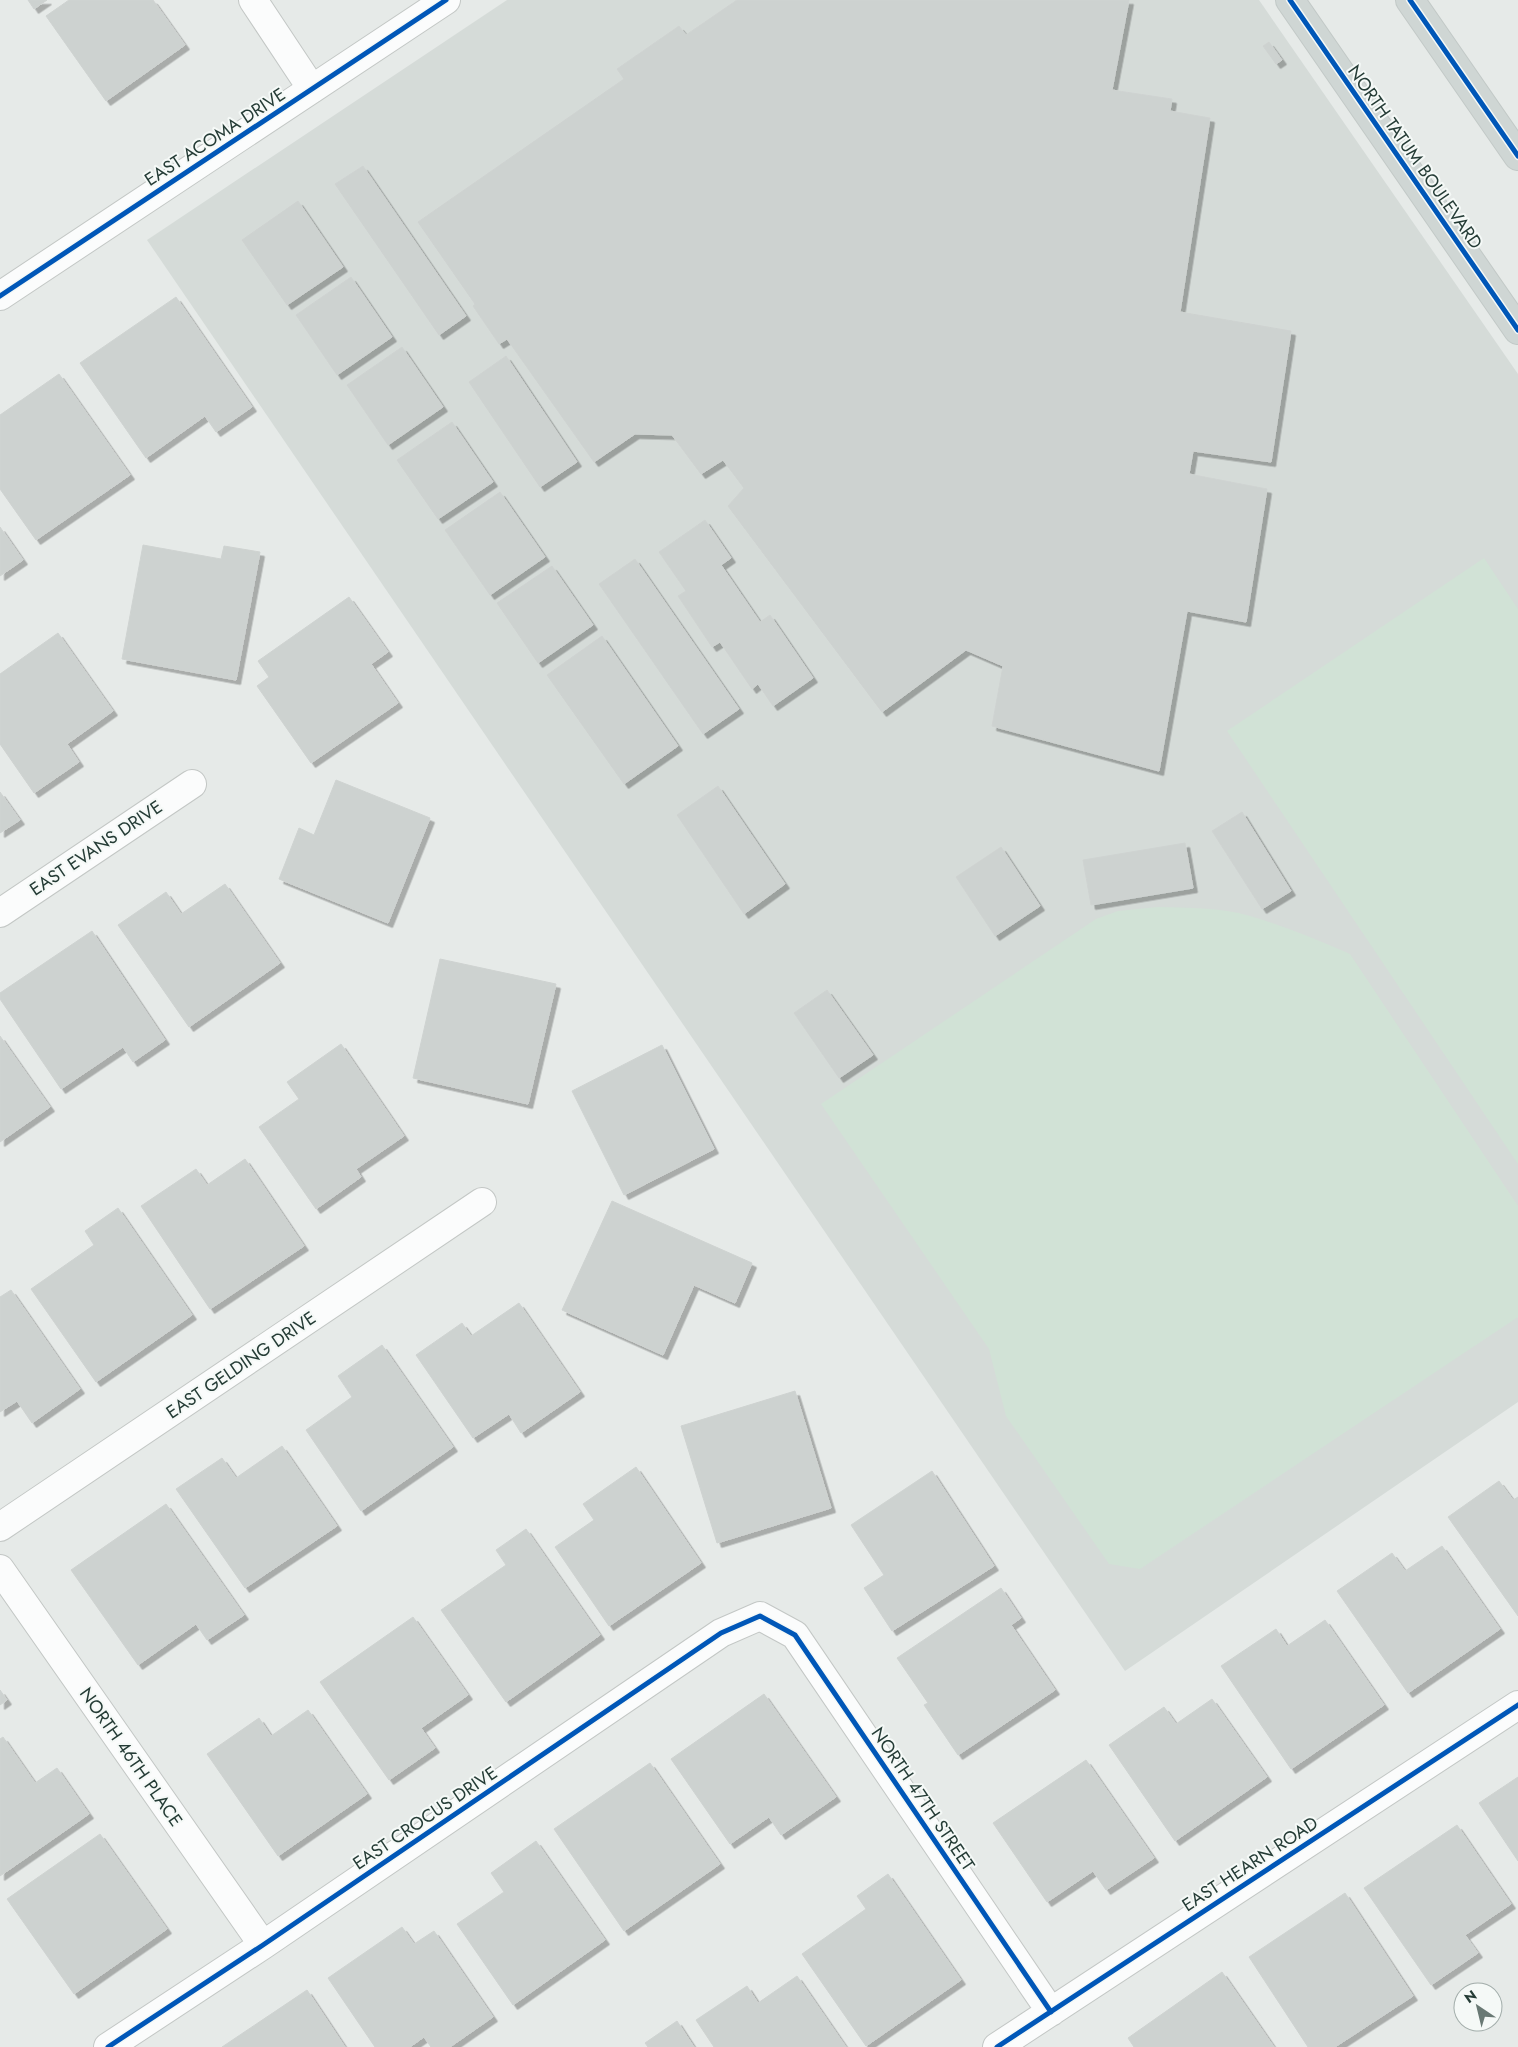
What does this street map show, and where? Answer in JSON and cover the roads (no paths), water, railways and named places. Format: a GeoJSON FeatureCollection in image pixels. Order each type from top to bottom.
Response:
{"type":"FeatureCollection","features":[{"type":"Feature","properties":{"kind":"main road","name":"NORTH TATUM BOULEVARD"},"geometry":{"type":"LineString","coordinates":[[1290,0],[1518,330]]}},
{"type":"Feature","properties":{"kind":"main road"},"geometry":{"type":"LineString","coordinates":[[1410,0],[1518,156]]}},
{"type":"Feature","properties":{"kind":"street"},"geometry":{"type":"LineString","coordinates":[[253,0],[312,89]]}},
{"type":"Feature","properties":{"kind":"street","name":"EAST ACOMA DRIVE"},"geometry":{"type":"LineString","coordinates":[[0,296],[446,0]]}},
{"type":"Feature","properties":{"kind":"street","name":"EAST EVANS DRIVE"},"geometry":{"type":"LineString","coordinates":[[0,913],[192,784]]}},
{"type":"Feature","properties":{"kind":"street","name":"EAST GELDING DRIVE"},"geometry":{"type":"LineString","coordinates":[[0,1527],[482,1202]]}},
{"type":"Feature","properties":{"kind":"street","name":"NORTH 46TH PLACE"},"geometry":{"type":"LineString","coordinates":[[0,1569],[263,1945]]}},
{"type":"Feature","properties":{"kind":"street","name":"EAST CROCUS DRIVE"},"geometry":{"type":"LineString","coordinates":[[108,2047],[263,1945],[721,1633],[760,1616]]}},
{"type":"Feature","properties":{"kind":"street","name":"NORTH 47TH STREET"},"geometry":{"type":"LineString","coordinates":[[760,1616],[795,1635],[1051,2012]]}},
{"type":"Feature","properties":{"kind":"street","name":"EAST HEARN ROAD"},"geometry":{"type":"LineString","coordinates":[[997,2047],[1518,1705]]}}]}
